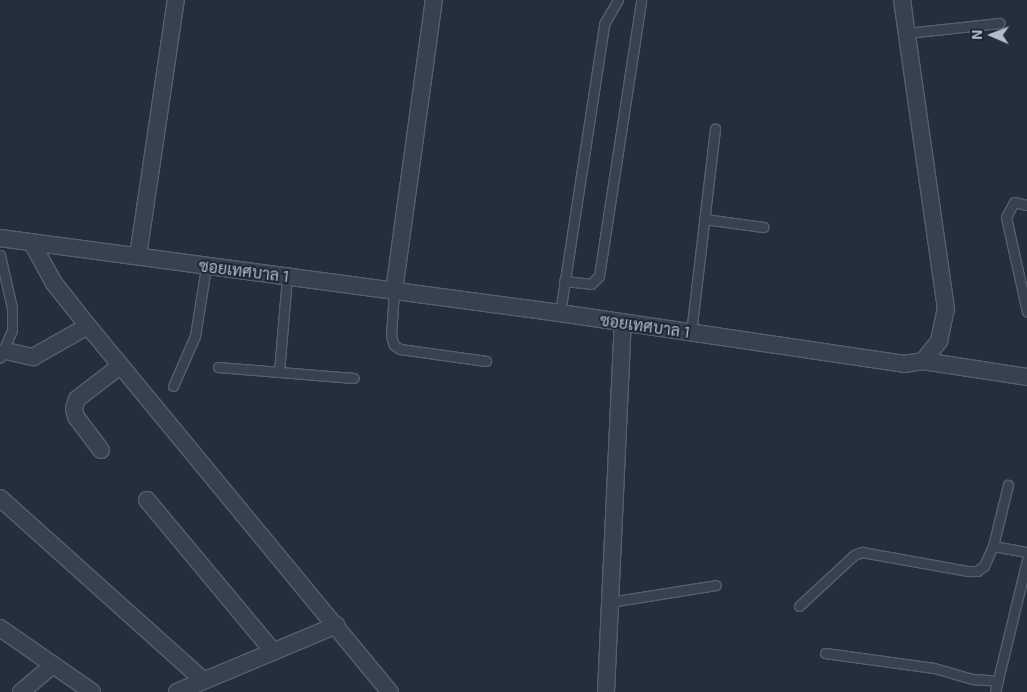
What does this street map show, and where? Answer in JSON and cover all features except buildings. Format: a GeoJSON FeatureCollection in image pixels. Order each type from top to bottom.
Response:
{"type":"FeatureCollection","features":[{"type":"Feature","properties":{"kind":"street"},"geometry":{"type":"LineString","coordinates":[[138,256],[176,0]]}},
{"type":"Feature","properties":{"kind":"street"},"geometry":{"type":"LineString","coordinates":[[394,291],[434,0]]}},
{"type":"Feature","properties":{"kind":"street"},"geometry":{"type":"LineString","coordinates":[[902,0],[946,309],[940,341],[923,361]]}},
{"type":"Feature","properties":{"kind":"street","name":"ซอยเทศบาล 1"},"geometry":{"type":"LineString","coordinates":[[0,238],[560,313],[623,324],[904,364],[923,361],[1027,377]]}},
{"type":"Feature","properties":{"kind":"street"},"geometry":{"type":"LineString","coordinates":[[32,243],[54,283],[88,326],[337,625],[390,692]]}},
{"type":"Feature","properties":{"kind":"street"},"geometry":{"type":"LineString","coordinates":[[606,692],[623,324]]}},
{"type":"Feature","properties":{"kind":"street"},"geometry":{"type":"LineString","coordinates":[[3,354],[33,357],[88,326]]}},
{"type":"Feature","properties":{"kind":"street"},"geometry":{"type":"LineString","coordinates":[[101,450],[76,417],[74,408],[77,400],[120,366]]}},
{"type":"Feature","properties":{"kind":"street"},"geometry":{"type":"LineString","coordinates":[[0,498],[203,680]]}},
{"type":"Feature","properties":{"kind":"street"},"geometry":{"type":"LineString","coordinates":[[147,500],[273,651]]}},
{"type":"Feature","properties":{"kind":"street"},"geometry":{"type":"LineString","coordinates":[[177,692],[337,625]]}},
{"type":"Feature","properties":{"kind":"street"},"geometry":{"type":"LineString","coordinates":[[0,628],[92,692]]}},
{"type":"Feature","properties":{"kind":"street"},"geometry":{"type":"LineString","coordinates":[[22,692],[53,665]]}},
{"type":"Feature","properties":{"kind":"lane"},"geometry":{"type":"LineString","coordinates":[[560,313],[604,24],[618,0]]}},
{"type":"Feature","properties":{"kind":"lane"},"geometry":{"type":"LineString","coordinates":[[564,281],[591,284],[599,276],[641,0]]}},
{"type":"Feature","properties":{"kind":"lane"},"geometry":{"type":"LineString","coordinates":[[907,33],[999,23]]}},
{"type":"Feature","properties":{"kind":"lane"},"geometry":{"type":"LineString","coordinates":[[691,333],[715,128]]}},
{"type":"Feature","properties":{"kind":"lane"},"geometry":{"type":"LineString","coordinates":[[1027,205],[1014,202],[1006,217],[1027,312]]}},
{"type":"Feature","properties":{"kind":"lane"},"geometry":{"type":"LineString","coordinates":[[704,219],[763,227]]}},
{"type":"Feature","properties":{"kind":"lane"},"geometry":{"type":"LineString","coordinates":[[0,255],[1,270],[12,308],[12,330],[3,354]]}},
{"type":"Feature","properties":{"kind":"lane"},"geometry":{"type":"LineString","coordinates":[[173,386],[195,336],[206,267]]}},
{"type":"Feature","properties":{"kind":"lane"},"geometry":{"type":"LineString","coordinates":[[279,372],[287,276]]}},
{"type":"Feature","properties":{"kind":"lane"},"geometry":{"type":"LineString","coordinates":[[394,291],[391,336],[394,345],[400,349],[486,361]]}},
{"type":"Feature","properties":{"kind":"lane"},"geometry":{"type":"LineString","coordinates":[[218,367],[354,378]]}},
{"type":"Feature","properties":{"kind":"lane"},"geometry":{"type":"LineString","coordinates":[[799,606],[854,555],[862,552],[977,571],[984,566],[993,546],[1008,485]]}},
{"type":"Feature","properties":{"kind":"lane"},"geometry":{"type":"LineString","coordinates":[[993,546],[1027,552]]}},
{"type":"Feature","properties":{"kind":"lane"},"geometry":{"type":"LineString","coordinates":[[995,692],[1027,560]]}},
{"type":"Feature","properties":{"kind":"lane"},"geometry":{"type":"LineString","coordinates":[[610,602],[716,584]]}},
{"type":"Feature","properties":{"kind":"lane"},"geometry":{"type":"LineString","coordinates":[[825,652],[934,668],[972,679],[998,681]]}}]}
